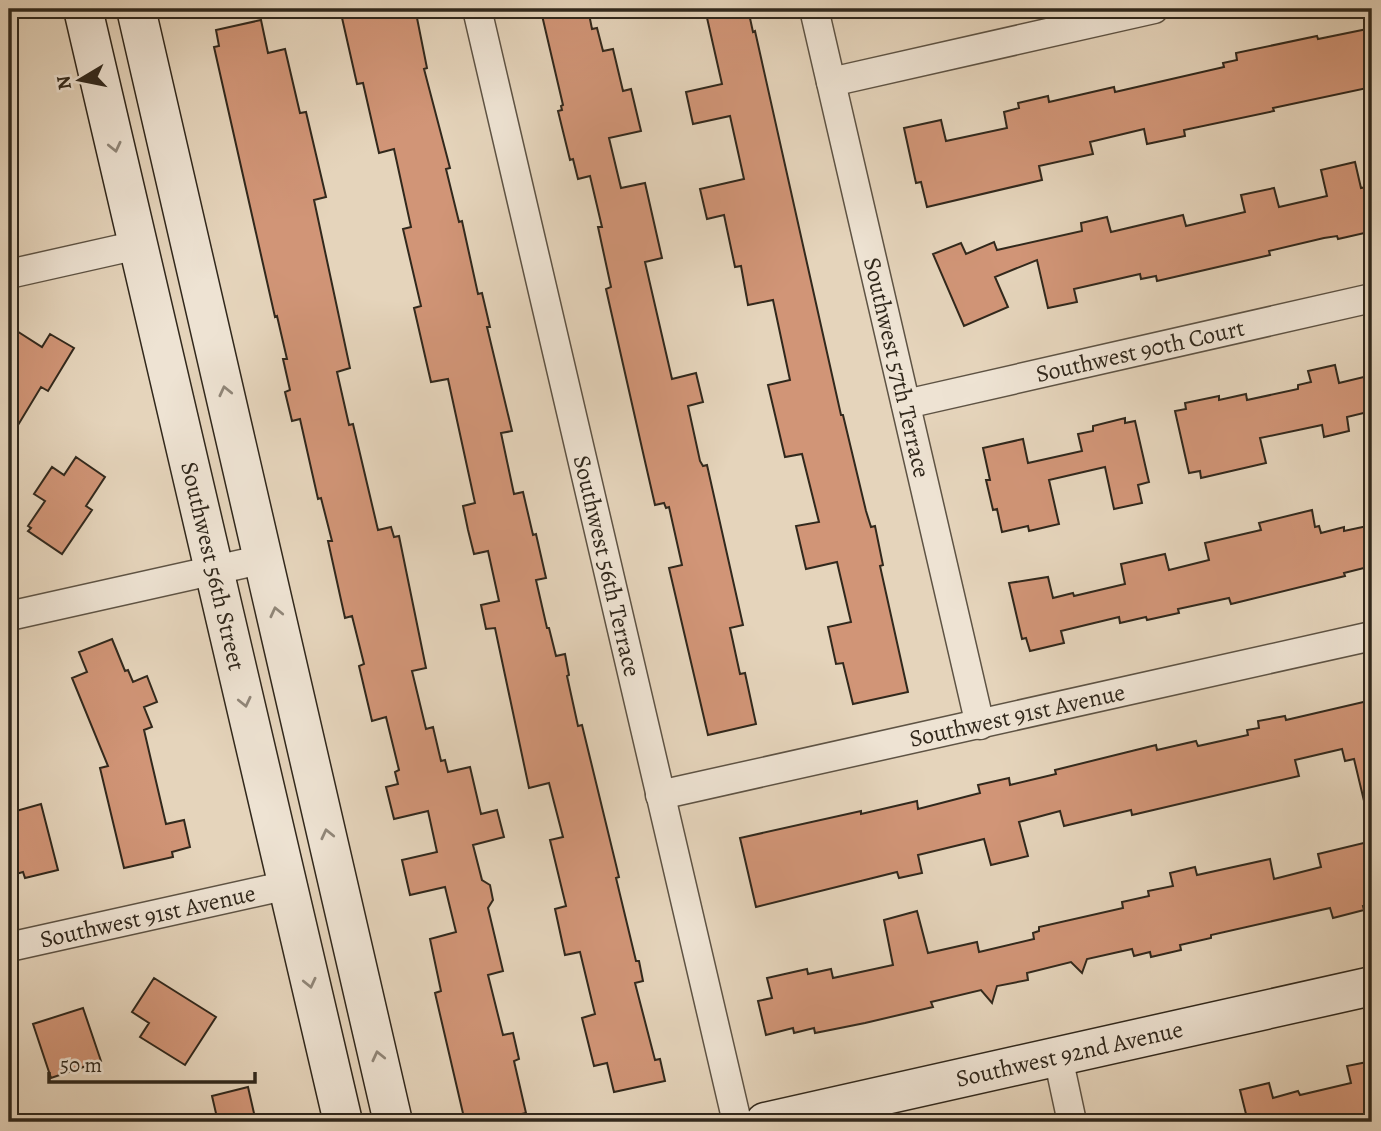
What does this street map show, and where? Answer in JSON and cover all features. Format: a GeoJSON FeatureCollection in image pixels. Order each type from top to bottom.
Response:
{"type":"FeatureCollection","features":[{"type":"Feature","properties":{"kind":"main road","name":"Southwest 56th Street"},"geometry":{"type":"LineString","coordinates":[[83,9],[342,1122]]}},
{"type":"Feature","properties":{"kind":"main road","name":"Southwest 56th Street"},"geometry":{"type":"LineString","coordinates":[[136,9],[393,1122]]}},
{"type":"Feature","properties":{"kind":"main road","name":"Southwest 92nd Avenue"},"geometry":{"type":"LineString","coordinates":[[765,1122],[1372,986]]}},
{"type":"Feature","properties":{"kind":"street","name":"Southwest 56th Terrace"},"geometry":{"type":"LineString","coordinates":[[477,9],[737,1122]]}},
{"type":"Feature","properties":{"kind":"street","name":"Southwest 57th Terrace"},"geometry":{"type":"LineString","coordinates":[[814,9],[980,725]]}},
{"type":"Feature","properties":{"kind":"street"},"geometry":{"type":"LineString","coordinates":[[831,82],[1154,9]]}},
{"type":"Feature","properties":{"kind":"street"},"geometry":{"type":"LineString","coordinates":[[9,274],[138,245]]}},
{"type":"Feature","properties":{"kind":"street","name":"Southwest 90th Court"},"geometry":{"type":"LineString","coordinates":[[906,404],[1372,298]]}},
{"type":"Feature","properties":{"kind":"street"},"geometry":{"type":"LineString","coordinates":[[9,615],[264,559]]}},
{"type":"Feature","properties":{"kind":"street","name":"Southwest 91st Avenue"},"geometry":{"type":"LineString","coordinates":[[660,795],[1372,636]]}},
{"type":"Feature","properties":{"kind":"street","name":"Southwest 91st Avenue"},"geometry":{"type":"LineString","coordinates":[[9,947],[288,885]]}},
{"type":"Feature","properties":{"kind":"street"},"geometry":{"type":"LineString","coordinates":[[1058,1057],[1072,1122]]}},
{"type":"Feature","properties":{"kind":"building"},"geometry":{"type":"Polygon","coordinates":[[[340,9],[404,9],[406,15],[416,13],[427,68],[424,69],[450,168],[446,169],[459,222],[462,221],[478,294],[482,293],[490,327],[487,327],[512,431],[501,433],[514,494],[523,492],[533,535],[536,534],[546,578],[536,580],[547,628],[556,656],[565,654],[578,726],[582,725],[619,877],[616,878],[636,961],[639,961],[643,981],[635,983],[655,1060],[660,1059],[665,1081],[614,1092],[607,1063],[594,1066],[582,1018],[595,1014],[580,952],[565,955],[555,909],[566,906],[550,840],[563,837],[549,783],[529,788],[495,628],[486,629],[481,605],[499,601],[488,551],[474,554],[468,530],[463,506],[475,503],[448,379],[431,382],[414,308],[421,306],[403,229],[411,227],[394,149],[379,153],[363,83],[357,84],[340,9]]]}},
{"type":"Feature","properties":{"kind":"building"},"geometry":{"type":"Polygon","coordinates":[[[588,9],[592,29],[597,28],[603,51],[613,49],[623,91],[631,89],[641,131],[609,138],[621,188],[645,183],[662,258],[645,262],[672,379],[696,373],[703,402],[688,406],[700,461],[703,466],[707,465],[743,625],[730,628],[740,674],[745,673],[756,724],[708,735],[669,568],[682,565],[669,507],[666,508],[664,503],[655,505],[606,289],[611,287],[598,227],[602,227],[590,176],[578,179],[573,159],[570,160],[558,111],[562,110],[563,105],[541,11],[588,9]]]}},
{"type":"Feature","properties":{"kind":"building"},"geometry":{"type":"Polygon","coordinates":[[[705,9],[748,9],[753,32],[755,31],[841,415],[866,511],[871,527],[875,526],[883,565],[880,566],[908,692],[853,704],[843,663],[836,664],[828,627],[851,622],[837,562],[806,569],[796,526],[819,522],[802,454],[785,457],[768,385],[790,380],[773,300],[748,305],[741,266],[735,267],[724,215],[707,219],[700,189],[744,179],[730,116],[693,124],[686,92],[722,84],[705,9]]]}},
{"type":"Feature","properties":{"kind":"building"},"geometry":{"type":"Polygon","coordinates":[[[261,20],[268,53],[285,49],[300,113],[306,112],[326,197],[314,200],[350,368],[337,372],[349,425],[353,424],[378,530],[391,527],[394,537],[399,536],[426,668],[412,671],[426,729],[433,727],[441,761],[445,760],[448,772],[470,767],[481,814],[497,810],[504,837],[473,845],[482,880],[490,885],[493,900],[488,908],[503,971],[488,975],[503,1035],[513,1033],[519,1059],[514,1061],[526,1113],[485,1122],[465,1122],[435,993],[441,991],[430,939],[456,932],[445,887],[410,895],[402,860],[437,852],[428,811],[394,819],[386,787],[398,784],[395,772],[399,770],[386,717],[372,721],[359,666],[364,664],[352,616],[345,618],[328,541],[332,541],[321,498],[318,499],[300,419],[292,421],[285,392],[290,390],[283,359],[287,359],[277,316],[275,317],[214,47],[219,46],[216,30],[261,20]]]}},
{"type":"Feature","properties":{"kind":"building"},"geometry":{"type":"Polygon","coordinates":[[[1372,28],[1372,87],[1184,130],[1185,136],[1147,144],[1144,129],[1090,142],[1093,154],[1039,166],[1042,180],[927,207],[921,182],[916,183],[904,128],[941,120],[946,141],[1007,128],[1004,112],[1019,108],[1018,103],[1048,96],[1049,102],[1114,87],[1115,92],[1224,67],[1223,63],[1237,60],[1236,53],[1372,28]]]}},
{"type":"Feature","properties":{"kind":"building"},"geometry":{"type":"Polygon","coordinates":[[[1355,162],[1361,188],[1372,186],[1372,228],[1369,232],[1338,239],[1337,236],[1324,238],[1269,251],[1270,255],[1157,281],[1156,276],[1141,279],[1140,274],[1074,289],[1077,302],[1048,308],[1037,260],[995,277],[1008,307],[964,326],[933,254],[961,243],[966,254],[994,242],[997,250],[1082,231],[1081,223],[1107,217],[1111,232],[1183,215],[1186,226],[1245,212],[1241,195],[1274,188],[1279,207],[1327,196],[1321,170],[1355,162]]]}},
{"type":"Feature","properties":{"kind":"building"},"geometry":{"type":"Polygon","coordinates":[[[9,326],[42,347],[50,334],[74,348],[48,391],[41,387],[9,440],[9,326]]]}},
{"type":"Feature","properties":{"kind":"building"},"geometry":{"type":"Polygon","coordinates":[[[1335,365],[1339,383],[1372,375],[1372,411],[1347,417],[1349,431],[1324,437],[1322,425],[1260,438],[1266,463],[1201,478],[1200,471],[1189,473],[1175,411],[1186,409],[1185,403],[1246,394],[1247,400],[1298,389],[1298,385],[1311,382],[1308,371],[1335,365]]]}},
{"type":"Feature","properties":{"kind":"building"},"geometry":{"type":"Polygon","coordinates":[[[1125,418],[1125,423],[1135,421],[1149,482],[1138,485],[1142,503],[1114,509],[1105,467],[1049,480],[1059,524],[1029,531],[1028,526],[1002,532],[997,509],[993,510],[986,480],[990,480],[983,448],[1023,439],[1028,463],[1082,451],[1078,434],[1093,431],[1093,426],[1125,418]]]}},
{"type":"Feature","properties":{"kind":"building"},"geometry":{"type":"Polygon","coordinates":[[[76,457],[105,477],[86,506],[92,510],[62,554],[28,531],[31,528],[28,526],[45,501],[34,494],[52,467],[64,475],[76,457]]]}},
{"type":"Feature","properties":{"kind":"building"},"geometry":{"type":"Polygon","coordinates":[[[1312,510],[1315,527],[1319,526],[1321,533],[1344,527],[1344,531],[1372,525],[1372,566],[1344,573],[1345,576],[1231,604],[1229,598],[1178,609],[1179,613],[1147,620],[1146,617],[1120,623],[1119,617],[1061,631],[1064,643],[1030,651],[1026,638],[1022,639],[1009,583],[1048,577],[1053,598],[1125,584],[1121,564],[1165,554],[1169,570],[1209,560],[1205,543],[1261,530],[1259,523],[1312,510]]]}},
{"type":"Feature","properties":{"kind":"building"},"geometry":{"type":"Polygon","coordinates":[[[112,639],[125,671],[128,670],[133,682],[147,676],[157,702],[144,707],[152,727],[144,730],[166,824],[184,820],[190,847],[172,852],[173,857],[124,868],[100,768],[108,766],[72,678],[87,672],[79,652],[112,639]]]}},
{"type":"Feature","properties":{"kind":"building"},"geometry":{"type":"Polygon","coordinates":[[[1372,700],[1372,800],[1364,801],[1354,759],[1345,761],[1342,749],[1295,760],[1299,776],[1132,815],[1131,810],[1064,826],[1060,811],[1019,822],[1028,856],[991,865],[984,839],[918,855],[922,873],[899,878],[897,872],[756,907],[740,838],[917,801],[918,809],[980,793],[978,785],[1009,778],[1010,785],[1056,774],[1055,770],[1156,745],[1157,750],[1196,741],[1198,746],[1248,735],[1247,730],[1259,728],[1258,721],[1285,716],[1286,720],[1372,700]]]}},
{"type":"Feature","properties":{"kind":"building"},"geometry":{"type":"Polygon","coordinates":[[[41,804],[58,870],[25,878],[23,872],[9,876],[9,813],[41,804]]]}},
{"type":"Feature","properties":{"kind":"building"},"geometry":{"type":"Polygon","coordinates":[[[1372,841],[1372,904],[1363,906],[1364,910],[1333,918],[1330,908],[1211,935],[1211,938],[1180,945],[1181,950],[1151,957],[1150,952],[1134,956],[1132,949],[1087,959],[1082,973],[1071,962],[1027,973],[1028,980],[997,986],[992,1003],[981,990],[931,1002],[933,1007],[865,1023],[815,1033],[814,1028],[794,1033],[793,1028],[766,1035],[758,1001],[772,998],[767,978],[807,969],[808,974],[831,969],[833,978],[893,965],[884,920],[917,911],[928,953],[977,942],[979,952],[1034,939],[1033,933],[1039,931],[1039,927],[1123,908],[1122,902],[1149,896],[1148,891],[1173,886],[1170,873],[1195,867],[1197,875],[1270,859],[1274,879],[1321,867],[1318,854],[1372,841]]]}},
{"type":"Feature","properties":{"kind":"building"},"geometry":{"type":"Polygon","coordinates":[[[154,978],[216,1017],[185,1065],[140,1037],[149,1023],[132,1012],[154,978]]]}},
{"type":"Feature","properties":{"kind":"building"},"geometry":{"type":"Polygon","coordinates":[[[83,1008],[101,1061],[51,1078],[33,1024],[83,1008]]]}},
{"type":"Feature","properties":{"kind":"building"},"geometry":{"type":"Polygon","coordinates":[[[1372,1061],[1372,1122],[1248,1122],[1240,1090],[1269,1083],[1273,1098],[1298,1091],[1300,1095],[1351,1083],[1347,1066],[1372,1061]]]}},
{"type":"Feature","properties":{"kind":"building"},"geometry":{"type":"Polygon","coordinates":[[[248,1087],[256,1122],[218,1122],[212,1096],[248,1087]]]}}]}
